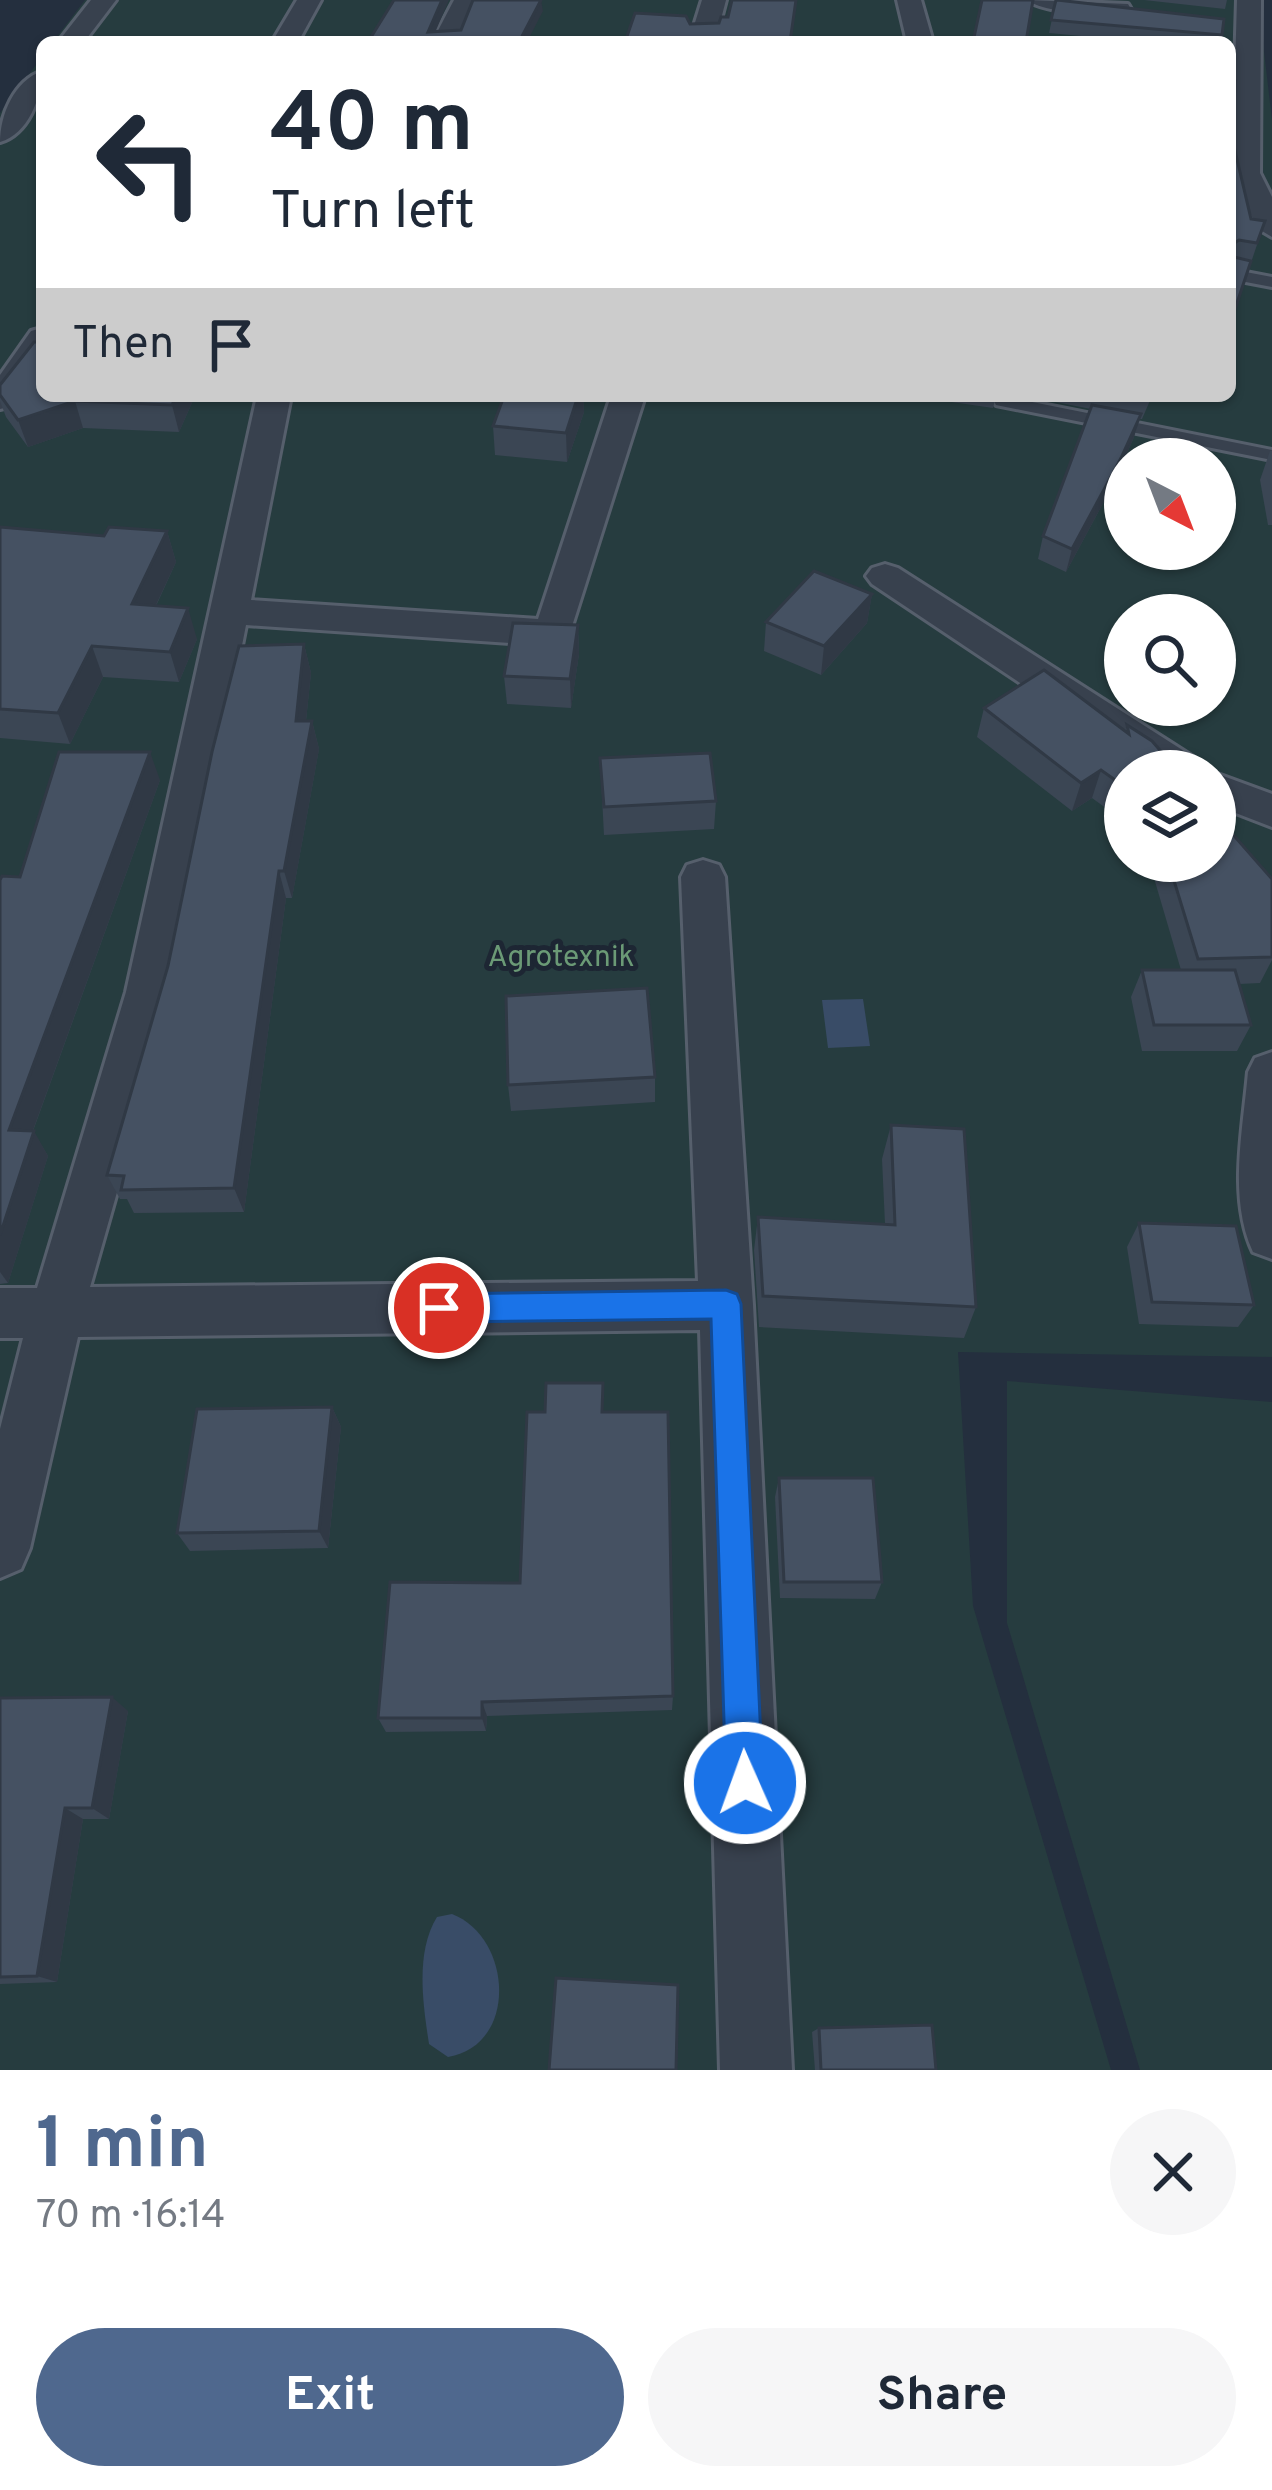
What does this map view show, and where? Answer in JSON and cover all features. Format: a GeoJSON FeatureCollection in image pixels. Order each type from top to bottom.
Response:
{"type":"FeatureCollection","features":[{"type":"Feature","properties":{"kind":"street"},"geometry":{"type":"LineString","coordinates":[[76,36],[104,0]]}},
{"type":"Feature","properties":{"kind":"street"},"geometry":{"type":"LineString","coordinates":[[288,36],[309,0]]}},
{"type":"Feature","properties":{"kind":"street"},"geometry":{"type":"LineString","coordinates":[[448,36],[466,0]]}},
{"type":"Feature","properties":{"kind":"street"},"geometry":{"type":"LineString","coordinates":[[704,36],[714,0]]}},
{"type":"Feature","properties":{"kind":"street"},"geometry":{"type":"LineString","coordinates":[[909,0],[918,36]]}},
{"type":"Feature","properties":{"kind":"street"},"geometry":{"type":"LineString","coordinates":[[1039,0],[1156,13]]}},
{"type":"Feature","properties":{"kind":"street"},"geometry":{"type":"LineString","coordinates":[[1241,15],[1246,173],[1272,228]]}},
{"type":"Feature","properties":{"kind":"street"},"geometry":{"type":"LineString","coordinates":[[0,134],[36,87]]}},
{"type":"Feature","properties":{"kind":"street"},"geometry":{"type":"LineString","coordinates":[[0,399],[36,347]]}},
{"type":"Feature","properties":{"kind":"street"},"geometry":{"type":"LineString","coordinates":[[0,1548],[56,1312],[150,992],[273,402]]}},
{"type":"Feature","properties":{"kind":"street"},"geometry":{"type":"LineString","coordinates":[[230,611],[553,633],[626,402]]}},
{"type":"Feature","properties":{"kind":"street"},"geometry":{"type":"LineString","coordinates":[[885,576],[1151,750]]}},
{"type":"Feature","properties":{"kind":"street"},"geometry":{"type":"LineString","coordinates":[[1236,796],[1272,811]]}},
{"type":"Feature","properties":{"kind":"street"},"geometry":{"type":"LineString","coordinates":[[703,877],[726,1304],[756,2070]]}},
{"type":"Feature","properties":{"kind":"street"},"geometry":{"type":"LineString","coordinates":[[1272,1072],[1264,1177],[1272,1236]]}},
{"type":"Feature","properties":{"kind":"street"},"geometry":{"type":"LineString","coordinates":[[0,1313],[726,1304]]}},
{"type":"Feature","properties":{"kind":"lane"},"geometry":{"type":"LineString","coordinates":[[1236,275],[1272,282]]}},
{"type":"Feature","properties":{"kind":"lane"},"geometry":{"type":"LineString","coordinates":[[1008,402],[1272,454]]}},
{"type":"Feature","properties":{"kind":"green space","name":"Agrotexnik"},"geometry":{"type":"Polygon","coordinates":[[[85,0],[1258,0],[1272,120],[1272,1357],[958,1352],[973,1606],[1111,2070],[0,2070],[0,113],[36,65],[36,402],[1236,402],[1236,36],[58,36],[85,0]]]}},
{"type":"Feature","properties":{"kind":"green space"},"geometry":{"type":"Polygon","coordinates":[[[1007,1381],[1272,1402],[1272,2070],[1140,2070],[1007,1623],[1007,1381]]]}},
{"type":"Feature","properties":{"kind":"water"},"geometry":{"type":"Polygon","coordinates":[[[863,999],[870,1046],[828,1048],[822,1000],[863,999]]]}},
{"type":"Feature","properties":{"kind":"water"},"geometry":{"type":"Polygon","coordinates":[[[452,1914],[472,1926],[487,1944],[499,1990],[487,2033],[471,2048],[448,2057],[429,2044],[422,1979],[430,1931],[437,1917],[452,1914]]]}},
{"type":"Feature","properties":{"kind":"building"},"geometry":{"type":"Polygon","coordinates":[[[394,0],[442,0],[428,32],[461,30],[473,0],[541,0],[522,36],[372,36],[394,0]]]}},
{"type":"Feature","properties":{"kind":"building"},"geometry":{"type":"Polygon","coordinates":[[[732,0],[796,0],[791,36],[627,36],[635,13],[686,16],[690,24],[719,23],[721,17],[728,17],[732,0]]]}},
{"type":"Feature","properties":{"kind":"building"},"geometry":{"type":"Polygon","coordinates":[[[982,0],[1033,0],[1027,36],[974,36],[982,0]]]}},
{"type":"Feature","properties":{"kind":"building"},"geometry":{"type":"Polygon","coordinates":[[[1056,0],[1224,19],[1222,35],[1051,20],[1056,0]]]}},
{"type":"Feature","properties":{"kind":"building"},"geometry":{"type":"Polygon","coordinates":[[[1236,155],[1251,219],[1265,221],[1257,243],[1236,242],[1236,155]]]}},
{"type":"Feature","properties":{"kind":"building"},"geometry":{"type":"Polygon","coordinates":[[[1236,257],[1251,261],[1236,306],[1236,257]]]}},
{"type":"Feature","properties":{"kind":"building"},"geometry":{"type":"Polygon","coordinates":[[[36,342],[36,402],[72,402],[18,420],[0,395],[0,385],[36,342]]]}},
{"type":"Feature","properties":{"kind":"building"},"geometry":{"type":"Polygon","coordinates":[[[99,402],[173,402],[172,405],[99,402]]]}},
{"type":"Feature","properties":{"kind":"building"},"geometry":{"type":"Polygon","coordinates":[[[502,402],[576,402],[566,433],[493,426],[502,402]]]}},
{"type":"Feature","properties":{"kind":"building"},"geometry":{"type":"Polygon","coordinates":[[[1092,405],[1141,414],[1130,438],[1104,438],[1104,490],[1072,549],[1043,536],[1092,405]]]}},
{"type":"Feature","properties":{"kind":"building"},"geometry":{"type":"Polygon","coordinates":[[[0,527],[104,536],[109,527],[167,531],[132,604],[188,608],[170,652],[92,646],[58,713],[0,709],[0,527]]]}},
{"type":"Feature","properties":{"kind":"building"},"geometry":{"type":"Polygon","coordinates":[[[814,571],[872,594],[824,646],[766,622],[814,571]]]}},
{"type":"Feature","properties":{"kind":"building"},"geometry":{"type":"Polygon","coordinates":[[[513,623],[578,625],[570,679],[504,676],[513,623]]]}},
{"type":"Feature","properties":{"kind":"building"},"geometry":{"type":"Polygon","coordinates":[[[304,644],[296,721],[312,721],[284,871],[279,871],[234,1188],[121,1190],[124,1176],[107,1175],[168,966],[239,646],[304,644]]]}},
{"type":"Feature","properties":{"kind":"building"},"geometry":{"type":"Polygon","coordinates":[[[1044,670],[1104,715],[1104,726],[1118,726],[1129,734],[1129,726],[1160,750],[1104,750],[1104,772],[1081,783],[984,708],[1044,670]]]}},
{"type":"Feature","properties":{"kind":"building"},"geometry":{"type":"Polygon","coordinates":[[[59,752],[150,752],[9,1130],[34,1131],[0,1235],[0,880],[2,876],[20,877],[59,752]]]}},
{"type":"Feature","properties":{"kind":"building"},"geometry":{"type":"Polygon","coordinates":[[[710,753],[716,801],[604,807],[600,758],[710,753]]]}},
{"type":"Feature","properties":{"kind":"building"},"geometry":{"type":"Polygon","coordinates":[[[1236,838],[1272,879],[1272,957],[1198,959],[1174,882],[1236,882],[1236,838]]]}},
{"type":"Feature","properties":{"kind":"building"},"geometry":{"type":"Polygon","coordinates":[[[1142,970],[1235,970],[1251,1025],[1154,1025],[1142,970]]]}},
{"type":"Feature","properties":{"kind":"building"},"geometry":{"type":"Polygon","coordinates":[[[647,988],[655,1077],[508,1085],[506,996],[647,988]]]}},
{"type":"Feature","properties":{"kind":"building"},"geometry":{"type":"Polygon","coordinates":[[[891,1125],[964,1129],[976,1307],[763,1296],[758,1217],[895,1225],[891,1125]]]}},
{"type":"Feature","properties":{"kind":"building"},"geometry":{"type":"Polygon","coordinates":[[[1139,1223],[1236,1226],[1254,1305],[1152,1302],[1139,1223]]]}},
{"type":"Feature","properties":{"kind":"building"},"geometry":{"type":"Polygon","coordinates":[[[546,1383],[603,1383],[602,1412],[668,1412],[673,1696],[482,1702],[482,1718],[378,1718],[390,1582],[520,1583],[527,1412],[545,1412],[546,1383]]]}},
{"type":"Feature","properties":{"kind":"building"},"geometry":{"type":"Polygon","coordinates":[[[332,1407],[319,1531],[177,1533],[197,1409],[332,1407]]]}},
{"type":"Feature","properties":{"kind":"building"},"geometry":{"type":"Polygon","coordinates":[[[779,1478],[873,1478],[882,1582],[784,1582],[779,1478]]]}},
{"type":"Feature","properties":{"kind":"building"},"geometry":{"type":"Polygon","coordinates":[[[112,1697],[92,1808],[65,1808],[37,1976],[0,1977],[0,1698],[112,1697]]]}},
{"type":"Feature","properties":{"kind":"building"},"geometry":{"type":"Polygon","coordinates":[[[556,1978],[678,1985],[676,2070],[549,2070],[556,1978]]]}},
{"type":"Feature","properties":{"kind":"building"},"geometry":{"type":"Polygon","coordinates":[[[932,2025],[936,2070],[821,2070],[819,2028],[932,2025]]]}},
{"type":"Feature","properties":{"kind":"route"},"geometry":{"type":"LineString","coordinates":[[439,1308],[726,1304],[745,1783]]}}]}
